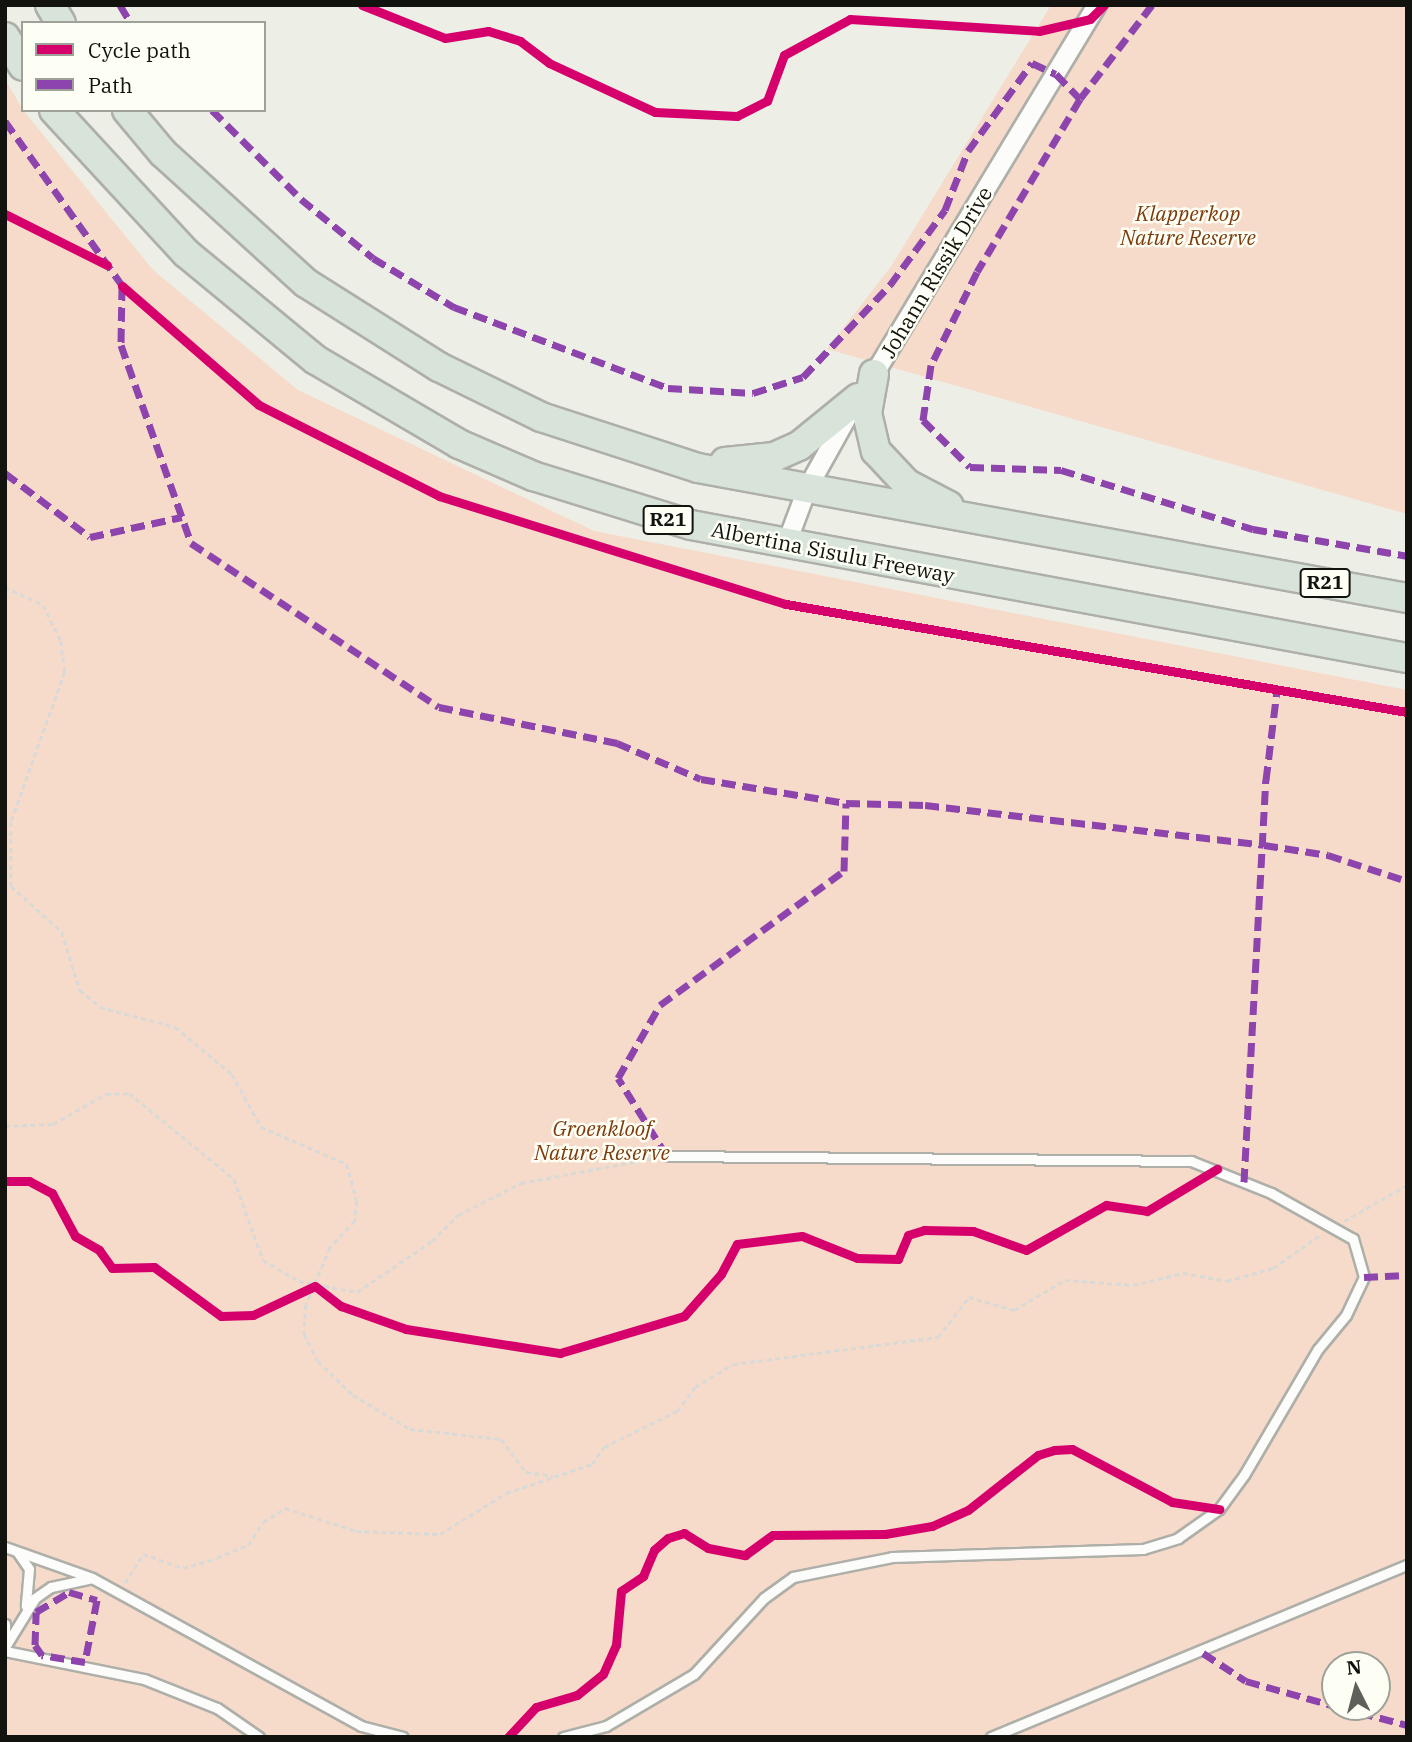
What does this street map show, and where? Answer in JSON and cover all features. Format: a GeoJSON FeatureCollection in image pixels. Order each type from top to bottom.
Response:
{"type":"FeatureCollection","features":[{"type":"Feature","properties":{"kind":"highway"},"geometry":{"type":"LineString","coordinates":[[50,5],[60,21]]}},
{"type":"Feature","properties":{"kind":"highway"},"geometry":{"type":"LineString","coordinates":[[5,37],[21,63]]}},
{"type":"Feature","properties":{"kind":"highway","name":"Albertina Sisulu Freeway"},"geometry":{"type":"LineString","coordinates":[[56,112],[186,253],[316,360],[386,405],[459,444],[598,500],[786,545],[1407,658]]}},
{"type":"Feature","properties":{"kind":"highway","name":"R21"},"geometry":{"type":"LineString","coordinates":[[129,112],[163,153],[306,283],[439,367],[541,417],[619,446],[807,489],[1407,598]]}},
{"type":"Feature","properties":{"kind":"highway"},"geometry":{"type":"LineString","coordinates":[[874,374],[867,412],[877,451],[907,484],[972,519]]}},
{"type":"Feature","properties":{"kind":"highway"},"geometry":{"type":"LineString","coordinates":[[619,446],[755,461],[799,446],[858,398]]}},
{"type":"Feature","properties":{"kind":"street","name":"Johann Rissik Drive"},"geometry":{"type":"LineString","coordinates":[[786,545],[807,489],[858,398],[1097,5]]}},
{"type":"Feature","properties":{"kind":"lane"},"geometry":{"type":"LineString","coordinates":[[563,1737],[606,1726],[694,1674],[764,1598],[793,1577],[892,1557],[1143,1549],[1178,1538],[1219,1509],[1346,1315],[1364,1277],[1361,1253],[1332,1225],[1191,1161],[667,1156]]}},
{"type":"Feature","properties":{"kind":"lane"},"geometry":{"type":"LineString","coordinates":[[10,1548],[92,1578],[361,1726],[402,1737]]}},
{"type":"Feature","properties":{"kind":"lane"},"geometry":{"type":"LineString","coordinates":[[10,1548],[29,1569],[26,1606],[5,1649],[144,1679],[217,1708],[259,1737]]}},
{"type":"Feature","properties":{"kind":"lane"},"geometry":{"type":"LineString","coordinates":[[991,1737],[1407,1565]]}},
{"type":"Feature","properties":{"kind":"lane"},"geometry":{"type":"LineString","coordinates":[[26,1606],[51,1587],[92,1578]]}},
{"type":"Feature","properties":{"kind":"lane"},"geometry":{"type":"LineString","coordinates":[[5,1624],[5,1638]]}},
{"type":"Feature","properties":{"kind":"path"},"geometry":{"type":"LineString","coordinates":[[5,587],[43,606],[61,641],[65,672],[11,822],[11,886],[62,932],[80,990],[100,1007],[174,1027],[232,1074],[261,1127],[347,1164],[357,1201],[355,1221],[330,1248],[318,1285],[306,1305],[304,1334],[318,1361],[353,1395],[410,1429],[501,1439],[526,1472],[556,1476]]}},
{"type":"Feature","properties":{"kind":"path"},"geometry":{"type":"LineString","coordinates":[[5,1126],[52,1124],[106,1094],[129,1093],[234,1179],[263,1259],[318,1285],[357,1292],[458,1215],[521,1183],[667,1156]]}},
{"type":"Feature","properties":{"kind":"path"},"geometry":{"type":"LineString","coordinates":[[121,1593],[143,1554],[183,1568],[217,1558],[248,1545],[263,1522],[285,1507],[356,1531],[440,1534],[506,1493],[592,1464],[604,1447],[677,1412],[695,1388],[733,1364],[938,1337],[960,1317],[969,1297],[1014,1310],[1065,1280],[1133,1285],[1183,1273],[1227,1281],[1273,1268],[1332,1225],[1379,1207],[1407,1185]]}},
{"type":"Feature","properties":{"kind":"path"},"geometry":{"type":"LineString","coordinates":[[290,1298],[318,1285]]}},
{"type":"Feature","properties":{"kind":"path"},"geometry":{"type":"LineString","coordinates":[[318,1285],[341,1306]]}},
{"type":"Feature","properties":{"kind":"green space","name":"Klapperkop Nature Reserve"},"geometry":{"type":"Polygon","coordinates":[[[1051,5],[1407,5],[1407,514],[827,349],[892,265],[1051,5]]]}},
{"type":"Feature","properties":{"kind":"green space","name":"Groenkloof Nature Reserve"},"geometry":{"type":"Polygon","coordinates":[[[5,79],[21,107],[21,112],[25,112],[153,270],[298,390],[594,531],[1407,690],[1407,1737],[5,1737],[5,79]]]}},
{"type":"Feature","properties":{"kind":"marked path"},"geometry":{"type":"LineString","coordinates":[[120,5],[130,21]]}},
{"type":"Feature","properties":{"kind":"marked path"},"geometry":{"type":"LineString","coordinates":[[1152,5],[1080,99],[977,272],[931,365],[923,420],[970,467],[1061,470],[1253,529],[1407,556]]}},
{"type":"Feature","properties":{"kind":"marked path"},"geometry":{"type":"LineString","coordinates":[[214,112],[301,199],[373,258],[454,307],[668,388],[753,393],[803,377],[890,285],[945,210],[968,151],[1032,63],[1056,74],[1080,99]]}},
{"type":"Feature","properties":{"kind":"marked path"},"geometry":{"type":"LineString","coordinates":[[5,121],[125,289]]}},
{"type":"Feature","properties":{"kind":"marked path"},"geometry":{"type":"LineString","coordinates":[[122,286],[121,345],[191,543],[439,707],[617,743],[701,779],[846,803],[925,805],[1264,845],[1328,855],[1407,881]]}},
{"type":"Feature","properties":{"kind":"marked path"},"geometry":{"type":"LineString","coordinates":[[5,473],[90,537],[182,517]]}},
{"type":"Feature","properties":{"kind":"marked path"},"geometry":{"type":"LineString","coordinates":[[1244,1182],[1266,780],[1277,691]]}},
{"type":"Feature","properties":{"kind":"marked path"},"geometry":{"type":"LineString","coordinates":[[667,1156],[618,1078],[660,1005],[844,871],[846,803]]}},
{"type":"Feature","properties":{"kind":"marked path"},"geometry":{"type":"LineString","coordinates":[[1364,1277],[1407,1275]]}},
{"type":"Feature","properties":{"kind":"marked path"},"geometry":{"type":"LineString","coordinates":[[69,1592],[97,1600],[85,1662],[42,1655],[35,1645],[36,1612],[69,1592]]}},
{"type":"Feature","properties":{"kind":"marked path"},"geometry":{"type":"LineString","coordinates":[[1203,1653],[1246,1681],[1321,1702]]}},
{"type":"Feature","properties":{"kind":"marked path"},"geometry":{"type":"LineString","coordinates":[[1391,1721],[1407,1725]]}},
{"type":"Feature","properties":{"kind":"cycle path"},"geometry":{"type":"LineString","coordinates":[[362,5],[445,38],[488,31],[520,41],[549,63],[655,112],[737,116],[767,101],[784,55],[850,19],[1039,31],[1090,19],[1104,5]]}},
{"type":"Feature","properties":{"kind":"cycle path"},"geometry":{"type":"LineString","coordinates":[[5,214],[107,265]]}},
{"type":"Feature","properties":{"kind":"cycle path"},"geometry":{"type":"LineString","coordinates":[[122,286],[259,405],[439,496],[786,604],[1407,712]]}},
{"type":"Feature","properties":{"kind":"cycle path"},"geometry":{"type":"LineString","coordinates":[[5,1181],[29,1181],[52,1193],[75,1236],[99,1250],[112,1268],[154,1267],[221,1316],[253,1315],[315,1286],[341,1306],[406,1329],[560,1353],[684,1316],[721,1274],[737,1244],[802,1236],[857,1258],[898,1259],[908,1235],[924,1230],[973,1231],[1026,1250],[1106,1205],[1147,1211],[1217,1169]]}},
{"type":"Feature","properties":{"kind":"cycle path"},"geometry":{"type":"LineString","coordinates":[[508,1737],[536,1707],[577,1695],[603,1674],[616,1645],[621,1591],[643,1576],[654,1550],[668,1538],[684,1533],[708,1548],[745,1555],[773,1535],[885,1534],[932,1526],[968,1510],[1038,1455],[1054,1450],[1072,1449],[1172,1502],[1219,1509]]}}]}
